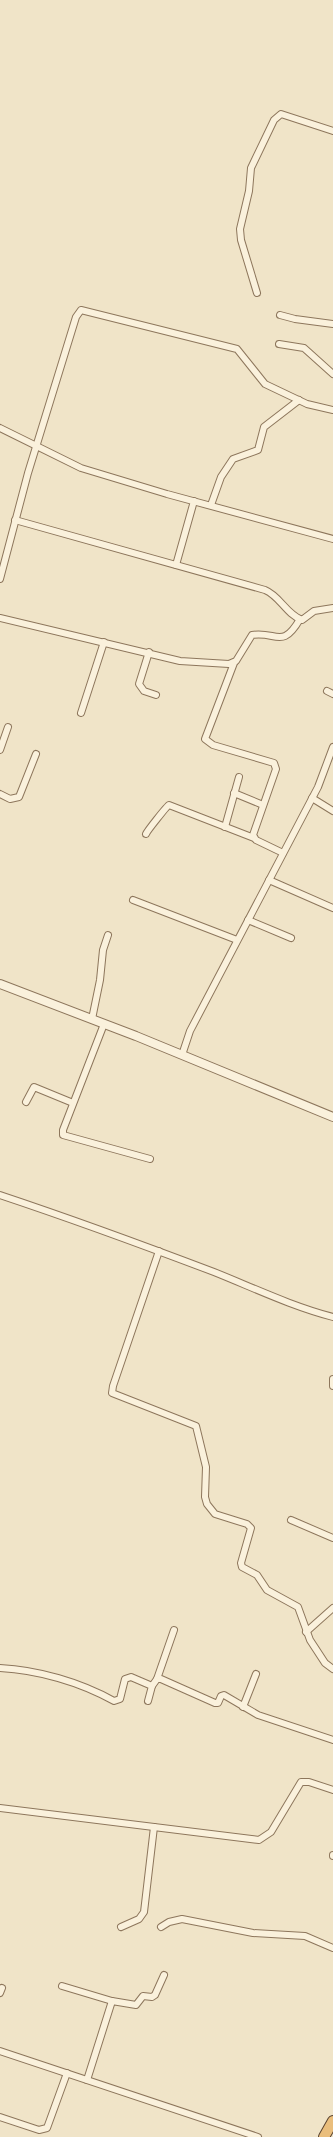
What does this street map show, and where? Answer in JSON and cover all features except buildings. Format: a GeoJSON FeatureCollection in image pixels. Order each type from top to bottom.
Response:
{"type":"FeatureCollection","features":[{"type":"Feature","properties":{"kind":"highway"},"geometry":{"type":"LineString","coordinates":[[324,2137],[333,2121]]}},
{"type":"Feature","properties":{"kind":"street"},"geometry":{"type":"LineString","coordinates":[[257,293],[240,234],[254,158],[278,115],[287,115],[333,131]]}},
{"type":"Feature","properties":{"kind":"street"},"geometry":{"type":"LineString","coordinates":[[0,579],[2,559],[76,317],[81,310],[237,349],[261,381],[299,400],[333,410]]}},
{"type":"Feature","properties":{"kind":"street"},"geometry":{"type":"LineString","coordinates":[[280,315],[294,319],[333,324]]}},
{"type":"Feature","properties":{"kind":"street"},"geometry":{"type":"LineString","coordinates":[[279,344],[304,348],[333,374]]}},
{"type":"Feature","properties":{"kind":"street"},"geometry":{"type":"LineString","coordinates":[[211,505],[221,477],[233,459],[258,450],[264,427],[299,400]]}},
{"type":"Feature","properties":{"kind":"street"},"geometry":{"type":"LineString","coordinates":[[0,428],[81,468],[333,539]]}},
{"type":"Feature","properties":{"kind":"street"},"geometry":{"type":"LineString","coordinates":[[176,565],[194,501]]}},
{"type":"Feature","properties":{"kind":"street"},"geometry":{"type":"LineString","coordinates":[[15,520],[270,592],[293,615],[300,619],[306,619],[314,611],[333,608]]}},
{"type":"Feature","properties":{"kind":"street"},"geometry":{"type":"LineString","coordinates":[[0,618],[149,652],[180,661],[234,663]]}},
{"type":"Feature","properties":{"kind":"street"},"geometry":{"type":"LineString","coordinates":[[254,838],[254,831],[276,769],[274,764],[213,745],[205,739],[234,663],[252,635],[285,636],[292,631],[300,619]]}},
{"type":"Feature","properties":{"kind":"street"},"geometry":{"type":"LineString","coordinates":[[81,714],[104,642]]}},
{"type":"Feature","properties":{"kind":"street"},"geometry":{"type":"LineString","coordinates":[[149,652],[139,684],[144,691],[156,695]]}},
{"type":"Feature","properties":{"kind":"street"},"geometry":{"type":"LineString","coordinates":[[327,691],[333,694]]}},
{"type":"Feature","properties":{"kind":"street"},"geometry":{"type":"LineString","coordinates":[[0,750],[8,727]]}},
{"type":"Feature","properties":{"kind":"street"},"geometry":{"type":"LineString","coordinates":[[182,1055],[190,1031],[312,798],[333,748]]}},
{"type":"Feature","properties":{"kind":"street"},"geometry":{"type":"LineString","coordinates":[[0,794],[10,799],[19,797],[36,754]]}},
{"type":"Feature","properties":{"kind":"street"},"geometry":{"type":"LineString","coordinates":[[225,827],[239,777]]}},
{"type":"Feature","properties":{"kind":"street"},"geometry":{"type":"LineString","coordinates":[[234,793],[263,805]]}},
{"type":"Feature","properties":{"kind":"street"},"geometry":{"type":"LineString","coordinates":[[312,798],[333,811]]}},
{"type":"Feature","properties":{"kind":"street"},"geometry":{"type":"LineString","coordinates":[[146,834],[169,805],[254,838],[283,853]]}},
{"type":"Feature","properties":{"kind":"street"},"geometry":{"type":"LineString","coordinates":[[269,880],[333,908]]}},
{"type":"Feature","properties":{"kind":"street"},"geometry":{"type":"LineString","coordinates":[[133,900],[237,940]]}},
{"type":"Feature","properties":{"kind":"street"},"geometry":{"type":"LineString","coordinates":[[248,920],[291,938]]}},
{"type":"Feature","properties":{"kind":"street"},"geometry":{"type":"LineString","coordinates":[[92,1020],[100,980],[103,950],[108,936]]}},
{"type":"Feature","properties":{"kind":"street"},"geometry":{"type":"LineString","coordinates":[[0,984],[182,1055],[333,1117]]}},
{"type":"Feature","properties":{"kind":"street"},"geometry":{"type":"LineString","coordinates":[[104,1024],[63,1130],[64,1136],[150,1159]]}},
{"type":"Feature","properties":{"kind":"street"},"geometry":{"type":"LineString","coordinates":[[26,1102],[34,1087],[73,1104]]}},
{"type":"Feature","properties":{"kind":"street"},"geometry":{"type":"LineString","coordinates":[[0,1195],[123,1237],[282,1301],[333,1317]]}},
{"type":"Feature","properties":{"kind":"street"},"geometry":{"type":"LineString","coordinates":[[159,1251],[113,1386],[112,1394],[196,1426],[206,1467],[205,1497],[207,1504],[215,1514],[250,1525],[251,1531],[241,1565],[257,1575],[267,1590],[298,1607],[304,1620],[306,1632],[325,1662],[333,1669]]}},
{"type":"Feature","properties":{"kind":"street"},"geometry":{"type":"LineString","coordinates":[[333,1379],[333,1386]]}},
{"type":"Feature","properties":{"kind":"street"},"geometry":{"type":"LineString","coordinates":[[291,1520],[333,1538]]}},
{"type":"Feature","properties":{"kind":"street"},"geometry":{"type":"LineString","coordinates":[[306,1632],[333,1608]]}},
{"type":"Feature","properties":{"kind":"street"},"geometry":{"type":"LineString","coordinates":[[148,1701],[152,1686],[174,1630]]}},
{"type":"Feature","properties":{"kind":"street"},"geometry":{"type":"LineString","coordinates":[[0,1668],[34,1672],[78,1686],[114,1701],[120,1699],[127,1677],[152,1686]]}},
{"type":"Feature","properties":{"kind":"street"},"geometry":{"type":"LineString","coordinates":[[243,1707],[256,1674]]}},
{"type":"Feature","properties":{"kind":"street"},"geometry":{"type":"LineString","coordinates":[[156,1679],[161,1679],[215,1703],[218,1703],[221,1696],[224,1695],[258,1715],[333,1740]]}},
{"type":"Feature","properties":{"kind":"street"},"geometry":{"type":"LineString","coordinates":[[0,1808],[259,1840],[271,1832],[301,1782],[309,1782],[333,1790]]}},
{"type":"Feature","properties":{"kind":"street"},"geometry":{"type":"LineString","coordinates":[[121,1928],[139,1919],[144,1912],[154,1827]]}},
{"type":"Feature","properties":{"kind":"street"},"geometry":{"type":"LineString","coordinates":[[161,1927],[169,1922],[182,1919],[253,1933],[304,1936],[333,1948]]}},
{"type":"Feature","properties":{"kind":"street"},"geometry":{"type":"LineString","coordinates":[[62,1986],[112,2001],[136,2005],[143,1996],[152,1997],[155,1995],[164,1975]]}},
{"type":"Feature","properties":{"kind":"street"},"geometry":{"type":"LineString","coordinates":[[87,2080],[112,2001]]}},
{"type":"Feature","properties":{"kind":"street"},"geometry":{"type":"LineString","coordinates":[[0,2050],[258,2137]]}},
{"type":"Feature","properties":{"kind":"street"},"geometry":{"type":"LineString","coordinates":[[0,2117],[39,2130],[47,2128],[67,2073]]}}]}
